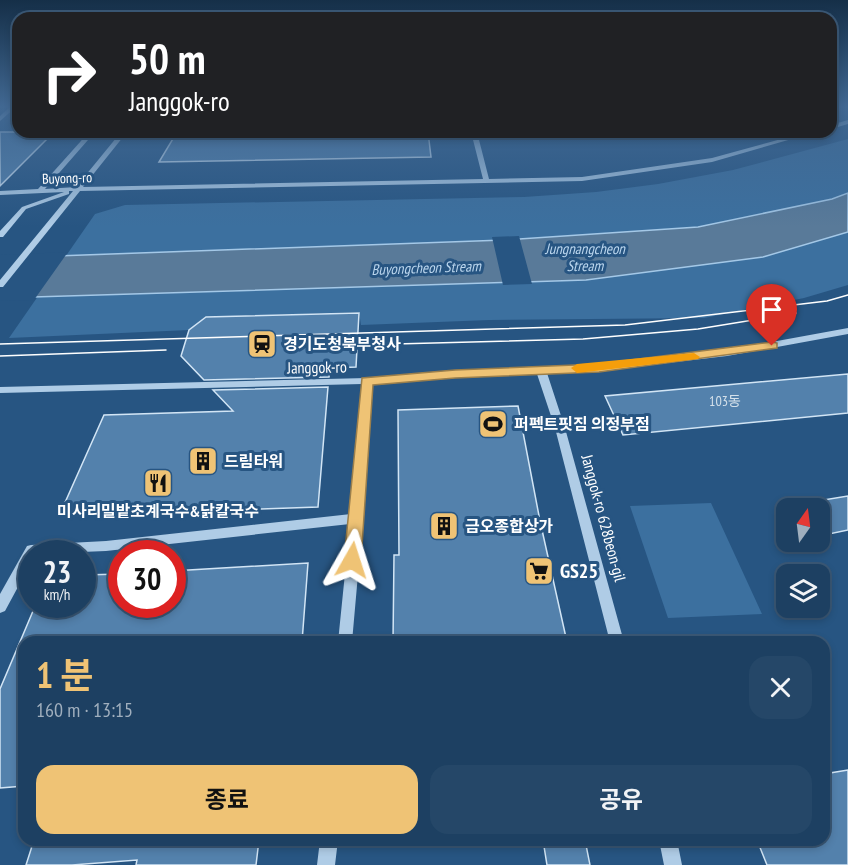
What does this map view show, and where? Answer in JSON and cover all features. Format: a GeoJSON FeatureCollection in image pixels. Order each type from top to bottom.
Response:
{"type":"FeatureCollection","features":[{"type":"Feature","properties":{"kind":"street"},"geometry":{"type":"LineString","coordinates":[[40,191],[79,146]]}},
{"type":"Feature","properties":{"kind":"street"},"geometry":{"type":"LineString","coordinates":[[0,285],[113,146]]}},
{"type":"Feature","properties":{"kind":"street"},"geometry":{"type":"LineString","coordinates":[[478,146],[486,179]]}},
{"type":"Feature","properties":{"kind":"street","name":"Buyong-ro"},"geometry":{"type":"LineString","coordinates":[[0,193],[486,179],[582,179],[654,170],[739,154],[765,146]]}},
{"type":"Feature","properties":{"kind":"street"},"geometry":{"type":"LineString","coordinates":[[0,235],[24,208],[79,189]]}},
{"type":"Feature","properties":{"kind":"street","name":"Janggok-ro"},"geometry":{"type":"LineString","coordinates":[[0,390],[367,381],[599,368],[727,353],[848,331]]}},
{"type":"Feature","properties":{"kind":"street","name":"Janggok-ro 628beon-gil"},"geometry":{"type":"LineString","coordinates":[[541,370],[560,428],[615,636]]}},
{"type":"Feature","properties":{"kind":"street"},"geometry":{"type":"LineString","coordinates":[[346,636],[367,381]]}},
{"type":"Feature","properties":{"kind":"street"},"geometry":{"type":"LineString","coordinates":[[0,607],[31,550],[106,546],[357,518]]}},
{"type":"Feature","properties":{"kind":"street"},"geometry":{"type":"LineString","coordinates":[[327,865],[328,846]]}},
{"type":"Feature","properties":{"kind":"street"},"geometry":{"type":"LineString","coordinates":[[669,846],[673,865]]}},
{"type":"Feature","properties":{"kind":"shaded area"},"geometry":{"type":"Polygon","coordinates":[[[821,146],[848,146],[848,285],[804,298],[704,318],[489,320],[361,325],[359,312],[205,317],[189,330],[9,338],[95,214],[125,205],[524,197],[596,192],[658,184],[733,170],[821,146]]]}},
{"type":"Feature","properties":{"kind":"shaded area"},"geometry":{"type":"Polygon","coordinates":[[[711,503],[762,614],[668,618],[630,506],[711,503]]]}},
{"type":"Feature","properties":{"kind":"water","name":"Jungnangcheon Stream"},"geometry":{"type":"Polygon","coordinates":[[[848,193],[848,232],[763,257],[586,280],[0,298],[0,258],[504,240],[698,227],[832,199],[848,193]]]}},
{"type":"Feature","properties":{"kind":"pier"},"geometry":{"type":"Polygon","coordinates":[[[519,236],[532,284],[503,285],[492,237],[519,236]]]}},
{"type":"Feature","properties":{"kind":"pier"},"geometry":{"type":"Polygon","coordinates":[[[68,252],[34,300],[0,301],[0,255],[68,252]]]}},
{"type":"Feature","properties":{"kind":"building"},"geometry":{"type":"Polygon","coordinates":[[[0,146],[40,146],[0,186],[0,146]]]}},
{"type":"Feature","properties":{"kind":"building"},"geometry":{"type":"Polygon","coordinates":[[[168,146],[430,146],[431,157],[159,162],[168,146]]]}},
{"type":"Feature","properties":{"kind":"building","name":"경기도청북부청사"},"geometry":{"type":"Polygon","coordinates":[[[359,313],[356,367],[330,368],[329,377],[204,380],[181,356],[189,330],[206,317],[359,313]]]}},
{"type":"Feature","properties":{"kind":"building"},"geometry":{"type":"Polygon","coordinates":[[[848,374],[848,413],[623,435],[605,396],[848,374]]]}},
{"type":"Feature","properties":{"kind":"building","name":"드림타워"},"geometry":{"type":"Polygon","coordinates":[[[328,387],[318,507],[59,516],[104,415],[233,411],[213,390],[328,387]]]}},
{"type":"Feature","properties":{"kind":"building","name":"금오종합상가"},"geometry":{"type":"Polygon","coordinates":[[[518,406],[566,636],[393,636],[394,555],[399,555],[398,410],[518,406]]]}},
{"type":"Feature","properties":{"kind":"building"},"geometry":{"type":"Polygon","coordinates":[[[848,496],[848,530],[830,534],[830,499],[848,496]]]}},
{"type":"Feature","properties":{"kind":"building"},"geometry":{"type":"Polygon","coordinates":[[[308,563],[302,636],[22,636],[30,618],[96,618],[96,575],[108,574],[108,618],[186,618],[186,570],[308,563]]]}},
{"type":"Feature","properties":{"kind":"building"},"geometry":{"type":"Polygon","coordinates":[[[18,646],[18,786],[0,788],[0,689],[18,646]]]}},
{"type":"Feature","properties":{"kind":"building"},"geometry":{"type":"Polygon","coordinates":[[[848,770],[848,865],[767,865],[759,846],[830,846],[830,773],[848,770]]]}},
{"type":"Feature","properties":{"kind":"building"},"geometry":{"type":"Polygon","coordinates":[[[32,846],[258,846],[256,865],[136,865],[137,860],[72,865],[26,865],[32,846]]]}},
{"type":"Feature","properties":{"kind":"building"},"geometry":{"type":"Polygon","coordinates":[[[544,846],[586,846],[590,865],[547,865],[544,846]]]}},
{"type":"Feature","properties":{"kind":"tram line"},"geometry":{"type":"LineString","coordinates":[[0,344],[625,325],[827,301],[848,295]]}},
{"type":"Feature","properties":{"kind":"tram line"},"geometry":{"type":"LineString","coordinates":[[357,345],[583,339],[698,329],[796,313]]}},
{"type":"Feature","properties":{"kind":"tram line"},"geometry":{"type":"LineString","coordinates":[[0,356],[166,350]]}},
{"type":"Feature","properties":{"kind":"slow traffic"},"geometry":{"type":"LineString","coordinates":[[577,368],[599,368],[694,357]]}},
{"type":"Feature","properties":{"kind":"place","name":"경기도청북부청사"},"geometry":{"type":"Point","coordinates":[262,344]}},
{"type":"Feature","properties":{"kind":"place","name":"퍼펙트핏짐 의정부점"},"geometry":{"type":"Point","coordinates":[493,424]}},
{"type":"Feature","properties":{"kind":"place","name":"드림타워"},"geometry":{"type":"Point","coordinates":[203,461]}},
{"type":"Feature","properties":{"kind":"place","name":"미사리밀밭초계국수&닭칼국수"},"geometry":{"type":"Point","coordinates":[158,483]}},
{"type":"Feature","properties":{"kind":"place","name":"금오종합상가"},"geometry":{"type":"Point","coordinates":[444,526]}},
{"type":"Feature","properties":{"kind":"place","name":"GS25"},"geometry":{"type":"Point","coordinates":[539,571]}},
{"type":"Feature","properties":{"kind":"route"},"geometry":{"type":"LineString","coordinates":[[352,560],[367,381],[455,374],[599,368],[772,346]]}},
{"type":"Feature","properties":{"kind":"water label","name":"Buyongcheon Stream"},"geometry":{"type":"Point","coordinates":[426,268]}}]}
